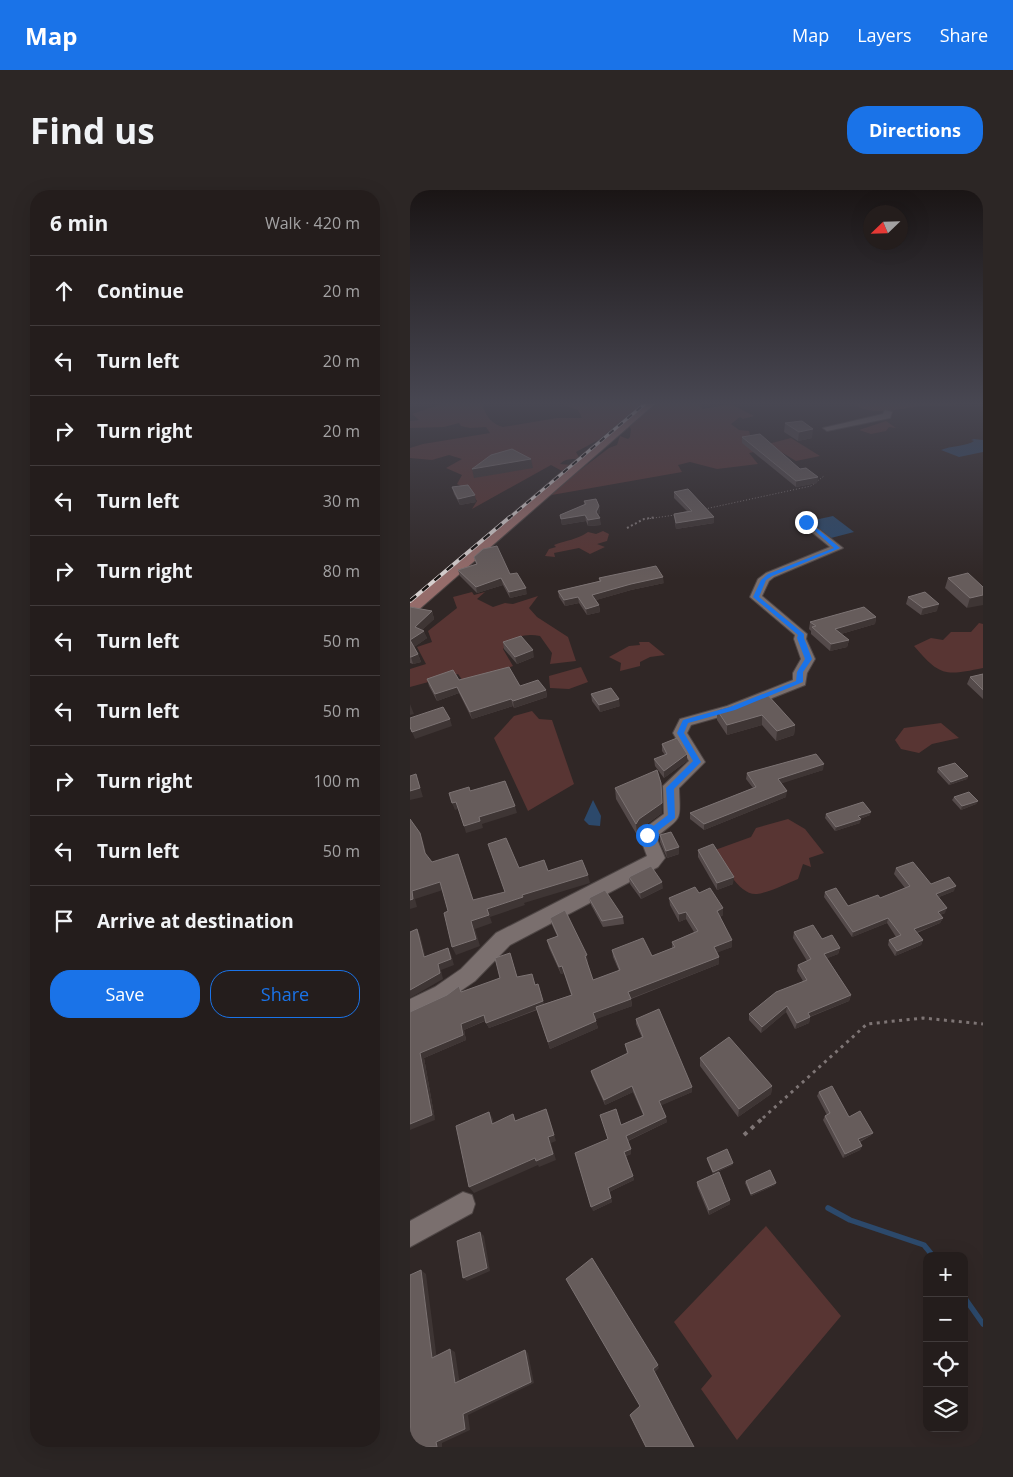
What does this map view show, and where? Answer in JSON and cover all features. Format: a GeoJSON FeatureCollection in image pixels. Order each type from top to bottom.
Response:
{"type":"FeatureCollection","features":[{"type":"Feature","properties":{"kind":"main road"},"geometry":{"type":"LineString","coordinates":[[410,608],[583,461]]}},
{"type":"Feature","properties":{"kind":"street"},"geometry":{"type":"LineString","coordinates":[[410,1009],[442,993],[468,974],[503,939],[652,862],[656,858],[647,835],[672,816],[670,788],[697,762],[680,733],[685,722],[732,709],[800,682],[800,672],[808,659],[800,638],[801,634],[756,597],[764,580],[770,575],[838,548],[806,522]]}},
{"type":"Feature","properties":{"kind":"street"},"geometry":{"type":"LineString","coordinates":[[410,1235],[463,1204]]}},
{"type":"Feature","properties":{"kind":"path"},"geometry":{"type":"LineString","coordinates":[[702,510],[811,486],[824,476]]}},
{"type":"Feature","properties":{"kind":"path"},"geometry":{"type":"LineString","coordinates":[[627,528],[644,519],[682,514]]}},
{"type":"Feature","properties":{"kind":"path"},"geometry":{"type":"LineString","coordinates":[[744,1135],[867,1024],[923,1018],[983,1024]]}},
{"type":"Feature","properties":{"kind":"shaded area"},"geometry":{"type":"Polygon","coordinates":[[[459,461],[565,461],[560,464],[571,465],[562,471],[551,465],[472,509],[477,501],[470,491],[457,484],[462,475],[446,468],[459,461]]]}},
{"type":"Feature","properties":{"kind":"shaded area"},"geometry":{"type":"Polygon","coordinates":[[[592,461],[755,461],[758,464],[717,469],[690,462],[678,465],[682,472],[546,496],[592,461]]]}},
{"type":"Feature","properties":{"kind":"shaded area"},"geometry":{"type":"Polygon","coordinates":[[[603,531],[609,534],[607,541],[597,544],[605,547],[590,554],[579,548],[554,553],[555,557],[545,556],[549,549],[556,547],[554,545],[588,532],[596,534],[603,531]]]}},
{"type":"Feature","properties":{"kind":"shaded area"},"geometry":{"type":"Polygon","coordinates":[[[472,592],[474,595],[485,592],[477,599],[493,607],[505,603],[513,604],[538,596],[529,608],[537,617],[568,637],[576,661],[550,664],[552,653],[540,636],[529,635],[511,641],[503,649],[513,666],[465,684],[458,674],[410,687],[410,669],[426,664],[417,647],[432,642],[428,631],[457,608],[453,597],[472,592]]]}},
{"type":"Feature","properties":{"kind":"shaded area"},"geometry":{"type":"Polygon","coordinates":[[[979,623],[983,624],[983,668],[959,672],[944,671],[930,663],[914,646],[931,638],[943,640],[951,632],[971,632],[979,623]]]}},
{"type":"Feature","properties":{"kind":"shaded area"},"geometry":{"type":"Polygon","coordinates":[[[639,642],[649,642],[665,655],[650,657],[640,662],[640,666],[620,671],[621,663],[609,657],[629,646],[640,645],[639,642]]]}},
{"type":"Feature","properties":{"kind":"shaded area"},"geometry":{"type":"Polygon","coordinates":[[[581,667],[588,682],[569,689],[550,688],[549,676],[581,667]]]}},
{"type":"Feature","properties":{"kind":"shaded area"},"geometry":{"type":"Polygon","coordinates":[[[532,711],[539,719],[552,720],[574,784],[528,811],[494,738],[514,716],[532,711]]]}},
{"type":"Feature","properties":{"kind":"shaded area"},"geometry":{"type":"Polygon","coordinates":[[[941,723],[959,738],[932,744],[919,753],[901,749],[895,740],[904,728],[941,723]]]}},
{"type":"Feature","properties":{"kind":"shaded area"},"geometry":{"type":"Polygon","coordinates":[[[788,819],[805,829],[824,853],[809,858],[811,867],[803,864],[798,879],[773,890],[757,894],[744,890],[732,878],[715,850],[751,837],[756,828],[788,819]]]}},
{"type":"Feature","properties":{"kind":"shaded area"},"geometry":{"type":"Polygon","coordinates":[[[766,1226],[841,1316],[737,1440],[701,1389],[712,1376],[674,1322],[766,1226]]]}},
{"type":"Feature","properties":{"kind":"water"},"geometry":{"type":"Polygon","coordinates":[[[833,516],[854,532],[831,538],[810,521],[833,516]]]}},
{"type":"Feature","properties":{"kind":"water"},"geometry":{"type":"Polygon","coordinates":[[[593,800],[601,816],[600,826],[589,825],[584,820],[593,800]]]}},
{"type":"Feature","properties":{"kind":"building"},"geometry":{"type":"Polygon","coordinates":[[[483,461],[521,461],[472,469],[483,461]]]}},
{"type":"Feature","properties":{"kind":"building"},"geometry":{"type":"Polygon","coordinates":[[[771,461],[790,461],[800,469],[806,468],[818,477],[796,481],[771,461]]]}},
{"type":"Feature","properties":{"kind":"building"},"geometry":{"type":"Polygon","coordinates":[[[468,485],[475,495],[458,499],[452,487],[468,485]]]}},
{"type":"Feature","properties":{"kind":"building"},"geometry":{"type":"Polygon","coordinates":[[[688,489],[714,517],[676,523],[674,514],[692,511],[674,492],[688,489]]]}},
{"type":"Feature","properties":{"kind":"building"},"geometry":{"type":"Polygon","coordinates":[[[596,499],[599,506],[596,512],[600,518],[588,520],[585,515],[561,519],[560,515],[586,504],[584,501],[596,499]]]}},
{"type":"Feature","properties":{"kind":"building"},"geometry":{"type":"Polygon","coordinates":[[[497,546],[510,574],[517,573],[526,588],[509,592],[501,578],[476,587],[458,570],[477,564],[474,557],[483,549],[497,546]]]}},
{"type":"Feature","properties":{"kind":"building"},"geometry":{"type":"Polygon","coordinates":[[[656,566],[663,577],[592,595],[599,605],[586,609],[578,597],[564,600],[558,591],[601,581],[599,578],[656,566]]]}},
{"type":"Feature","properties":{"kind":"building"},"geometry":{"type":"Polygon","coordinates":[[[968,573],[983,587],[983,595],[970,598],[948,578],[968,573]]]}},
{"type":"Feature","properties":{"kind":"building"},"geometry":{"type":"Polygon","coordinates":[[[925,592],[939,604],[923,608],[908,597],[925,592]]]}},
{"type":"Feature","properties":{"kind":"building"},"geometry":{"type":"Polygon","coordinates":[[[410,607],[432,611],[415,627],[424,631],[410,640],[410,607]]]}},
{"type":"Feature","properties":{"kind":"building"},"geometry":{"type":"Polygon","coordinates":[[[864,607],[876,617],[835,629],[849,640],[831,644],[812,627],[816,626],[810,622],[864,607]]]}},
{"type":"Feature","properties":{"kind":"building"},"geometry":{"type":"Polygon","coordinates":[[[521,636],[533,650],[515,657],[503,642],[521,636]]]}},
{"type":"Feature","properties":{"kind":"building"},"geometry":{"type":"Polygon","coordinates":[[[410,640],[418,654],[411,657],[410,657],[410,640]]]}},
{"type":"Feature","properties":{"kind":"building"},"geometry":{"type":"Polygon","coordinates":[[[509,667],[520,686],[538,680],[546,690],[470,712],[457,687],[435,694],[427,679],[453,670],[459,680],[509,667]]]}},
{"type":"Feature","properties":{"kind":"building"},"geometry":{"type":"Polygon","coordinates":[[[983,674],[983,690],[970,677],[983,674]]]}},
{"type":"Feature","properties":{"kind":"building"},"geometry":{"type":"Polygon","coordinates":[[[611,688],[619,699],[599,705],[591,694],[611,688]]]}},
{"type":"Feature","properties":{"kind":"building"},"geometry":{"type":"Polygon","coordinates":[[[766,693],[795,725],[777,731],[762,715],[727,725],[717,710],[750,701],[766,693]]]}},
{"type":"Feature","properties":{"kind":"building"},"geometry":{"type":"Polygon","coordinates":[[[443,707],[450,719],[412,732],[410,718],[443,707]]]}},
{"type":"Feature","properties":{"kind":"building"},"geometry":{"type":"Polygon","coordinates":[[[677,738],[687,754],[664,771],[654,759],[667,754],[662,744],[677,738]]]}},
{"type":"Feature","properties":{"kind":"building"},"geometry":{"type":"Polygon","coordinates":[[[816,754],[824,764],[778,779],[787,791],[704,824],[690,813],[756,787],[747,773],[816,754]]]}},
{"type":"Feature","properties":{"kind":"building"},"geometry":{"type":"Polygon","coordinates":[[[955,763],[968,776],[951,782],[938,768],[955,763]]]}},
{"type":"Feature","properties":{"kind":"building"},"geometry":{"type":"Polygon","coordinates":[[[657,770],[661,783],[662,803],[639,819],[636,824],[615,788],[657,770]]]}},
{"type":"Feature","properties":{"kind":"building"},"geometry":{"type":"Polygon","coordinates":[[[416,774],[420,788],[410,791],[410,776],[416,774]]]}},
{"type":"Feature","properties":{"kind":"building"},"geometry":{"type":"Polygon","coordinates":[[[505,781],[515,806],[479,817],[480,821],[464,826],[456,802],[452,803],[449,793],[469,787],[470,791],[505,781]]]}},
{"type":"Feature","properties":{"kind":"building"},"geometry":{"type":"Polygon","coordinates":[[[969,792],[978,801],[962,806],[954,797],[969,792]]]}},
{"type":"Feature","properties":{"kind":"building"},"geometry":{"type":"Polygon","coordinates":[[[863,802],[871,812],[858,816],[861,819],[836,827],[826,814],[863,802]]]}},
{"type":"Feature","properties":{"kind":"building"},"geometry":{"type":"Polygon","coordinates":[[[410,819],[420,833],[425,853],[432,862],[458,854],[473,900],[505,892],[488,844],[506,838],[519,868],[544,860],[548,871],[582,860],[588,875],[522,895],[523,897],[487,909],[489,915],[471,921],[476,939],[452,947],[444,913],[448,911],[440,882],[412,891],[413,899],[410,900],[410,819]]]}},
{"type":"Feature","properties":{"kind":"building"},"geometry":{"type":"Polygon","coordinates":[[[671,832],[679,847],[666,851],[660,835],[671,832]]]}},
{"type":"Feature","properties":{"kind":"building"},"geometry":{"type":"Polygon","coordinates":[[[713,844],[734,877],[717,883],[698,850],[713,844]]]}},
{"type":"Feature","properties":{"kind":"building"},"geometry":{"type":"Polygon","coordinates":[[[913,862],[931,884],[949,877],[956,886],[936,894],[947,908],[938,912],[943,918],[914,929],[923,940],[897,951],[889,940],[901,935],[888,918],[853,932],[825,892],[836,888],[848,906],[878,895],[880,898],[910,886],[896,868],[913,862]]]}},
{"type":"Feature","properties":{"kind":"building"},"geometry":{"type":"Polygon","coordinates":[[[651,866],[662,882],[640,893],[629,877],[651,866]]]}},
{"type":"Feature","properties":{"kind":"building"},"geometry":{"type":"Polygon","coordinates":[[[695,887],[699,893],[710,888],[723,908],[717,911],[732,940],[714,947],[719,957],[628,992],[631,999],[593,1013],[596,1021],[548,1042],[536,1007],[572,995],[562,966],[559,967],[547,940],[558,936],[550,918],[565,910],[587,955],[585,956],[593,980],[620,970],[612,950],[643,938],[652,956],[675,947],[672,942],[698,931],[686,912],[679,914],[669,898],[695,887]]]}},
{"type":"Feature","properties":{"kind":"building"},"geometry":{"type":"Polygon","coordinates":[[[605,890],[623,917],[602,921],[589,898],[605,890]]]}},
{"type":"Feature","properties":{"kind":"building"},"geometry":{"type":"Polygon","coordinates":[[[813,925],[822,939],[832,935],[840,948],[824,954],[851,995],[808,1013],[810,1017],[797,1023],[787,1006],[762,1027],[749,1014],[776,992],[807,980],[798,965],[811,959],[794,932],[813,925]]]}},
{"type":"Feature","properties":{"kind":"building"},"geometry":{"type":"Polygon","coordinates":[[[417,929],[424,957],[448,948],[451,959],[438,964],[440,973],[410,990],[410,932],[417,929]]]}},
{"type":"Feature","properties":{"kind":"building"},"geometry":{"type":"Polygon","coordinates":[[[510,953],[517,977],[532,974],[535,985],[538,984],[543,1001],[486,1023],[484,1015],[461,1024],[463,1035],[420,1053],[432,1115],[410,1124],[410,1012],[447,995],[459,986],[461,992],[500,978],[495,958],[510,953]]]}},
{"type":"Feature","properties":{"kind":"building"},"geometry":{"type":"Polygon","coordinates":[[[659,1009],[692,1087],[659,1101],[666,1117],[626,1136],[631,1149],[624,1152],[633,1176],[608,1188],[611,1198],[591,1207],[575,1153],[608,1139],[600,1115],[616,1109],[621,1125],[644,1115],[632,1086],[604,1100],[591,1071],[628,1053],[625,1044],[643,1037],[636,1019],[659,1009]]]}},
{"type":"Feature","properties":{"kind":"building"},"geometry":{"type":"Polygon","coordinates":[[[729,1037],[772,1086],[739,1109],[700,1058],[729,1037]]]}},
{"type":"Feature","properties":{"kind":"building"},"geometry":{"type":"Polygon","coordinates":[[[832,1086],[849,1117],[860,1111],[873,1133],[858,1139],[862,1146],[845,1154],[825,1116],[830,1113],[819,1092],[832,1086]]]}},
{"type":"Feature","properties":{"kind":"building"},"geometry":{"type":"Polygon","coordinates":[[[546,1109],[554,1135],[548,1137],[553,1154],[536,1161],[535,1158],[469,1187],[456,1126],[489,1112],[492,1124],[513,1114],[515,1121],[546,1109]]]}},
{"type":"Feature","properties":{"kind":"building"},"geometry":{"type":"Polygon","coordinates":[[[727,1149],[733,1163],[713,1172],[707,1158],[727,1149]]]}},
{"type":"Feature","properties":{"kind":"building"},"geometry":{"type":"Polygon","coordinates":[[[770,1170],[776,1183],[751,1194],[746,1181],[770,1170]]]}},
{"type":"Feature","properties":{"kind":"building"},"geometry":{"type":"Polygon","coordinates":[[[719,1172],[730,1200],[709,1210],[697,1182],[719,1172]]]}},
{"type":"Feature","properties":{"kind":"building"},"geometry":{"type":"Polygon","coordinates":[[[480,1232],[487,1268],[463,1278],[457,1241],[480,1232]]]}},
{"type":"Feature","properties":{"kind":"building"},"geometry":{"type":"Polygon","coordinates":[[[592,1258],[658,1365],[653,1369],[694,1447],[646,1447],[630,1415],[640,1406],[566,1279],[592,1258]]]}},
{"type":"Feature","properties":{"kind":"building"},"geometry":{"type":"Polygon","coordinates":[[[421,1270],[432,1358],[450,1349],[455,1383],[525,1350],[531,1382],[463,1414],[465,1429],[436,1442],[437,1447],[410,1447],[410,1275],[421,1270]]]}},
{"type":"Feature","properties":{"kind":"waterway"},"geometry":{"type":"LineString","coordinates":[[828,1208],[850,1220],[924,1245],[930,1252]]}},
{"type":"Feature","properties":{"kind":"waterway"},"geometry":{"type":"LineString","coordinates":[[968,1303],[983,1324]]}},
{"type":"Feature","properties":{"kind":"railway"},"geometry":{"type":"LineString","coordinates":[[508,519],[577,461]]}},
{"type":"Feature","properties":{"kind":"railway"},"geometry":{"type":"LineString","coordinates":[[410,601],[510,517]]}},
{"type":"Feature","properties":{"kind":"route"},"geometry":{"type":"LineString","coordinates":[[647,835],[672,816],[670,788],[697,762],[680,733],[685,722],[732,709],[800,682],[800,672],[808,659],[800,638],[801,634],[756,597],[764,580],[770,575],[782,568],[838,548],[806,522]]}}]}
